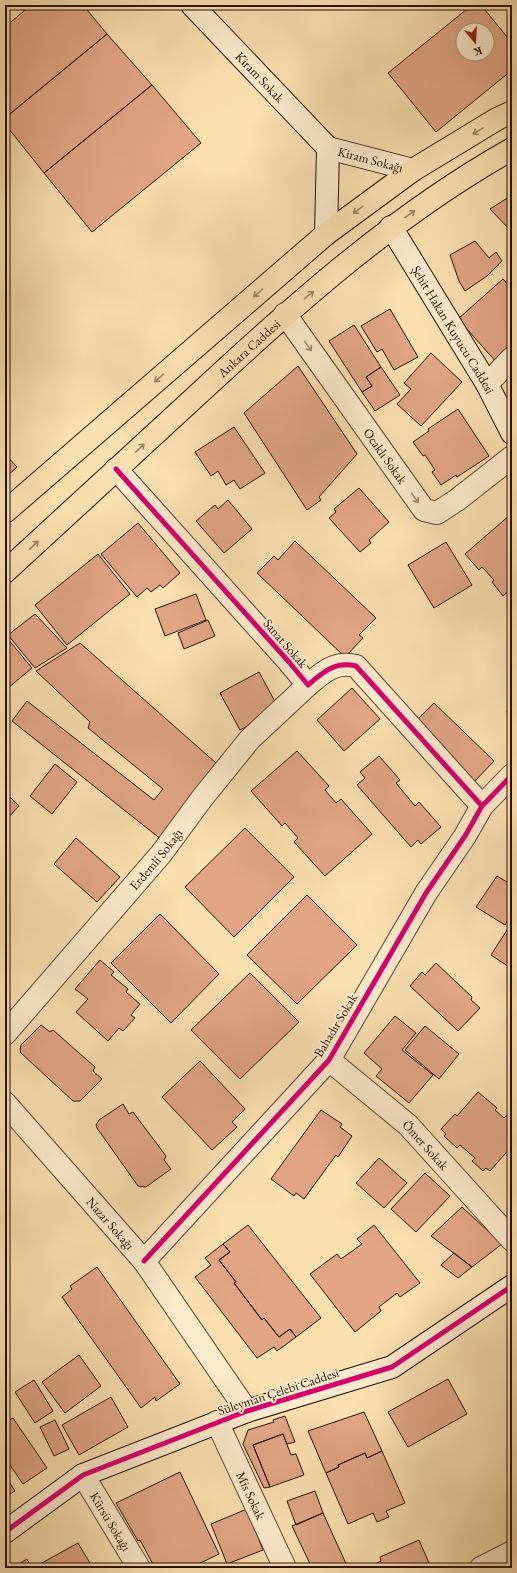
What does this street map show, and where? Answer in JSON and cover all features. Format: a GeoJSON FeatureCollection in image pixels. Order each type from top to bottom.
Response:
{"type":"FeatureCollection","features":[{"type":"Feature","properties":{"kind":"main road"},"geometry":{"type":"LineString","coordinates":[[5,512],[326,234],[413,170],[497,119],[512,112]]}},
{"type":"Feature","properties":{"kind":"main road","name":"Ankara Caddesi"},"geometry":{"type":"LineString","coordinates":[[5,572],[285,314],[392,227],[456,182],[512,149]]}},
{"type":"Feature","properties":{"kind":"street","name":"Kiram Sokak"},"geometry":{"type":"LineString","coordinates":[[192,5],[328,148]]}},
{"type":"Feature","properties":{"kind":"street","name":"Kiram Sokağı"},"geometry":{"type":"LineString","coordinates":[[328,148],[413,170]]}},
{"type":"Feature","properties":{"kind":"street"},"geometry":{"type":"LineString","coordinates":[[326,234],[328,148]]}},
{"type":"Feature","properties":{"kind":"street","name":"Şehit Hakan Kuyucu Caddesi"},"geometry":{"type":"LineString","coordinates":[[392,227],[487,384],[512,433]]}},
{"type":"Feature","properties":{"kind":"street","name":"Ocaklı Sokak"},"geometry":{"type":"LineString","coordinates":[[285,314],[424,510],[437,513],[457,500],[512,457]]}},
{"type":"Feature","properties":{"kind":"street"},"geometry":{"type":"LineString","coordinates":[[487,384],[512,358]]}},
{"type":"Feature","properties":{"kind":"street","name":"Sanat Sokak"},"geometry":{"type":"LineString","coordinates":[[116,469],[289,662],[308,686],[330,668],[346,664],[356,666],[482,806]]}},
{"type":"Feature","properties":{"kind":"street","name":"Erdemli Sokağı"},"geometry":{"type":"LineString","coordinates":[[5,1034],[161,854],[203,797],[250,739],[308,686]]}},
{"type":"Feature","properties":{"kind":"street","name":"Bahadır Sokak"},"geometry":{"type":"LineString","coordinates":[[144,1261],[329,1060],[426,892],[465,836],[482,806],[512,776]]}},
{"type":"Feature","properties":{"kind":"street","name":"Ömer Sokak"},"geometry":{"type":"LineString","coordinates":[[329,1060],[408,1125],[512,1240]]}},
{"type":"Feature","properties":{"kind":"street","name":"Nazar Sokağı"},"geometry":{"type":"LineString","coordinates":[[5,1103],[144,1261],[248,1411]]}},
{"type":"Feature","properties":{"kind":"street","name":"Süleyman Çelebi Caddesi"},"geometry":{"type":"LineString","coordinates":[[5,1532],[83,1475],[248,1411],[392,1367],[512,1286]]}},
{"type":"Feature","properties":{"kind":"street","name":"Mis Sokak"},"geometry":{"type":"LineString","coordinates":[[217,1422],[286,1568]]}},
{"type":"Feature","properties":{"kind":"street","name":"Kürsü Sokağı"},"geometry":{"type":"LineString","coordinates":[[83,1475],[139,1568]]}},
{"type":"Feature","properties":{"kind":"street"},"geometry":{"type":"LineString","coordinates":[[481,1568],[512,1552]]}},
{"type":"Feature","properties":{"kind":"building"},"geometry":{"type":"Polygon","coordinates":[[[31,5],[83,5],[107,34],[5,118],[5,27],[31,5]]]}},
{"type":"Feature","properties":{"kind":"building"},"geometry":{"type":"Polygon","coordinates":[[[472,5],[481,5],[495,22],[455,22],[455,62],[495,62],[495,22],[512,43],[512,70],[436,132],[388,73],[472,5]]]}},
{"type":"Feature","properties":{"kind":"building"},"geometry":{"type":"Polygon","coordinates":[[[107,34],[152,85],[44,173],[5,124],[5,118],[107,34]]]}},
{"type":"Feature","properties":{"kind":"building"},"geometry":{"type":"Polygon","coordinates":[[[152,85],[201,143],[92,232],[44,173],[152,85]]]}},
{"type":"Feature","properties":{"kind":"building"},"geometry":{"type":"Polygon","coordinates":[[[512,195],[512,232],[490,209],[512,195]]]}},
{"type":"Feature","properties":{"kind":"building"},"geometry":{"type":"Polygon","coordinates":[[[475,241],[489,258],[496,252],[502,261],[487,276],[465,291],[459,281],[450,255],[475,241]]]}},
{"type":"Feature","properties":{"kind":"building"},"geometry":{"type":"Polygon","coordinates":[[[503,279],[512,289],[512,351],[498,364],[458,319],[503,279]]]}},
{"type":"Feature","properties":{"kind":"building"},"geometry":{"type":"Polygon","coordinates":[[[390,309],[418,357],[394,370],[382,349],[377,352],[361,326],[390,309]]]}},
{"type":"Feature","properties":{"kind":"building"},"geometry":{"type":"Polygon","coordinates":[[[354,325],[381,367],[366,377],[372,386],[362,392],[329,341],[354,325]]]}},
{"type":"Feature","properties":{"kind":"building"},"geometry":{"type":"Polygon","coordinates":[[[431,353],[462,382],[421,426],[397,404],[411,389],[404,383],[431,353]]]}},
{"type":"Feature","properties":{"kind":"building"},"geometry":{"type":"Polygon","coordinates":[[[298,366],[357,454],[319,497],[321,500],[307,510],[244,413],[298,366]]]}},
{"type":"Feature","properties":{"kind":"building"},"geometry":{"type":"Polygon","coordinates":[[[381,367],[400,395],[375,411],[362,392],[372,386],[366,377],[381,367]]]}},
{"type":"Feature","properties":{"kind":"building"},"geometry":{"type":"Polygon","coordinates":[[[458,409],[489,456],[457,477],[456,475],[441,485],[432,472],[435,470],[425,455],[423,456],[413,442],[429,431],[428,429],[458,409]]]}},
{"type":"Feature","properties":{"kind":"building"},"geometry":{"type":"Polygon","coordinates":[[[234,427],[265,473],[240,489],[234,480],[226,485],[218,471],[211,476],[195,452],[234,427]]]}},
{"type":"Feature","properties":{"kind":"building"},"geometry":{"type":"Polygon","coordinates":[[[5,454],[17,467],[5,478],[5,454]]]}},
{"type":"Feature","properties":{"kind":"building"},"geometry":{"type":"Polygon","coordinates":[[[359,488],[389,522],[369,540],[371,543],[360,552],[329,518],[336,512],[334,509],[359,488]]]}},
{"type":"Feature","properties":{"kind":"building"},"geometry":{"type":"Polygon","coordinates":[[[228,500],[252,529],[224,553],[196,521],[215,505],[218,509],[228,500]]]}},
{"type":"Feature","properties":{"kind":"building"},"geometry":{"type":"Polygon","coordinates":[[[511,514],[512,588],[503,596],[492,582],[494,580],[482,567],[479,570],[465,554],[511,514]]]}},
{"type":"Feature","properties":{"kind":"building"},"geometry":{"type":"Polygon","coordinates":[[[138,523],[180,573],[163,588],[160,585],[151,592],[147,588],[137,597],[101,554],[138,523]]]}},
{"type":"Feature","properties":{"kind":"building"},"geometry":{"type":"Polygon","coordinates":[[[295,541],[376,618],[359,635],[363,638],[345,657],[257,573],[274,556],[278,560],[295,541]]]}},
{"type":"Feature","properties":{"kind":"building"},"geometry":{"type":"Polygon","coordinates":[[[446,542],[472,585],[434,608],[408,565],[446,542]]]}},
{"type":"Feature","properties":{"kind":"building"},"geometry":{"type":"Polygon","coordinates":[[[98,554],[130,594],[67,645],[35,605],[98,554]]]}},
{"type":"Feature","properties":{"kind":"building"},"geometry":{"type":"Polygon","coordinates":[[[196,594],[206,620],[165,636],[155,609],[196,594]]]}},
{"type":"Feature","properties":{"kind":"building"},"geometry":{"type":"Polygon","coordinates":[[[35,614],[67,648],[35,668],[8,635],[35,614]]]}},
{"type":"Feature","properties":{"kind":"building"},"geometry":{"type":"Polygon","coordinates":[[[208,620],[215,636],[184,649],[178,633],[208,620]]]}},
{"type":"Feature","properties":{"kind":"building"},"geometry":{"type":"Polygon","coordinates":[[[7,638],[32,668],[8,688],[5,684],[5,639],[7,638]]]}},
{"type":"Feature","properties":{"kind":"building"},"geometry":{"type":"Polygon","coordinates":[[[80,643],[216,763],[162,840],[12,721],[27,701],[154,800],[163,789],[88,728],[90,722],[36,671],[80,643]]]}},
{"type":"Feature","properties":{"kind":"building"},"geometry":{"type":"Polygon","coordinates":[[[259,672],[279,709],[240,730],[220,693],[259,672]]]}},
{"type":"Feature","properties":{"kind":"building"},"geometry":{"type":"Polygon","coordinates":[[[352,688],[380,719],[344,751],[317,720],[352,688]]]}},
{"type":"Feature","properties":{"kind":"building"},"geometry":{"type":"Polygon","coordinates":[[[434,703],[494,761],[473,783],[413,724],[434,703]]]}},
{"type":"Feature","properties":{"kind":"building"},"geometry":{"type":"Polygon","coordinates":[[[512,710],[512,731],[511,731],[507,711],[512,710]]]}},
{"type":"Feature","properties":{"kind":"building"},"geometry":{"type":"Polygon","coordinates":[[[297,751],[329,786],[325,790],[336,803],[341,799],[372,834],[325,876],[294,842],[298,838],[285,823],[282,826],[251,791],[297,751]]]}},
{"type":"Feature","properties":{"kind":"building"},"geometry":{"type":"Polygon","coordinates":[[[379,756],[400,780],[396,783],[415,806],[419,802],[441,827],[421,844],[418,840],[411,847],[357,785],[365,778],[360,772],[379,756]]]}},
{"type":"Feature","properties":{"kind":"building"},"geometry":{"type":"Polygon","coordinates":[[[55,764],[77,782],[52,814],[30,796],[55,764]]]}},
{"type":"Feature","properties":{"kind":"building"},"geometry":{"type":"Polygon","coordinates":[[[5,792],[19,806],[5,821],[5,792]]]}},
{"type":"Feature","properties":{"kind":"building"},"geometry":{"type":"Polygon","coordinates":[[[245,828],[294,877],[234,937],[185,887],[245,828]]]}},
{"type":"Feature","properties":{"kind":"building"},"geometry":{"type":"Polygon","coordinates":[[[76,838],[120,877],[97,902],[54,864],[76,838]]]}},
{"type":"Feature","properties":{"kind":"building"},"geometry":{"type":"Polygon","coordinates":[[[497,876],[512,885],[512,914],[505,925],[476,907],[497,876]]]}},
{"type":"Feature","properties":{"kind":"building"},"geometry":{"type":"Polygon","coordinates":[[[307,895],[357,945],[297,1004],[247,955],[307,895]]]}},
{"type":"Feature","properties":{"kind":"building"},"geometry":{"type":"Polygon","coordinates":[[[160,914],[219,974],[171,1023],[111,963],[160,914]]]}},
{"type":"Feature","properties":{"kind":"building"},"geometry":{"type":"Polygon","coordinates":[[[509,927],[512,929],[512,969],[491,955],[509,927]]]}},
{"type":"Feature","properties":{"kind":"building"},"geometry":{"type":"Polygon","coordinates":[[[100,960],[114,972],[111,975],[128,989],[126,992],[140,1004],[131,1015],[135,1018],[123,1031],[119,1028],[108,1041],[76,1012],[88,999],[75,989],[100,960]]]}},
{"type":"Feature","properties":{"kind":"building"},"geometry":{"type":"Polygon","coordinates":[[[436,963],[472,997],[471,1000],[480,1008],[458,1031],[410,986],[422,972],[425,975],[436,963]]]}},
{"type":"Feature","properties":{"kind":"building"},"geometry":{"type":"Polygon","coordinates":[[[250,973],[299,1022],[240,1079],[191,1030],[250,973]]]}},
{"type":"Feature","properties":{"kind":"building"},"geometry":{"type":"Polygon","coordinates":[[[395,1016],[416,1033],[402,1050],[433,1075],[409,1103],[376,1076],[382,1069],[364,1053],[395,1016]]]}},
{"type":"Feature","properties":{"kind":"building"},"geometry":{"type":"Polygon","coordinates":[[[41,1025],[50,1032],[53,1030],[95,1067],[93,1071],[102,1079],[80,1101],[73,1101],[21,1053],[21,1045],[41,1025]]]}},
{"type":"Feature","properties":{"kind":"building"},"geometry":{"type":"Polygon","coordinates":[[[425,1026],[459,1054],[439,1079],[405,1050],[425,1026]]]}},
{"type":"Feature","properties":{"kind":"building"},"geometry":{"type":"Polygon","coordinates":[[[200,1061],[245,1109],[232,1122],[237,1127],[212,1150],[162,1097],[200,1061]]]}},
{"type":"Feature","properties":{"kind":"building"},"geometry":{"type":"Polygon","coordinates":[[[478,1092],[497,1108],[495,1110],[504,1118],[507,1115],[512,1119],[512,1146],[490,1171],[486,1168],[483,1171],[472,1161],[475,1158],[460,1145],[457,1148],[444,1136],[446,1134],[441,1129],[455,1114],[457,1116],[478,1092]]]}},
{"type":"Feature","properties":{"kind":"building"},"geometry":{"type":"Polygon","coordinates":[[[123,1104],[129,1114],[133,1112],[166,1156],[164,1160],[171,1169],[146,1187],[138,1186],[96,1125],[99,1120],[123,1104]]]}},
{"type":"Feature","properties":{"kind":"building"},"geometry":{"type":"Polygon","coordinates":[[[321,1110],[342,1124],[340,1127],[352,1136],[338,1157],[336,1155],[304,1199],[296,1193],[294,1196],[271,1179],[321,1110]]]}},
{"type":"Feature","properties":{"kind":"building"},"geometry":{"type":"Polygon","coordinates":[[[379,1158],[407,1183],[384,1208],[356,1183],[379,1158]]]}},
{"type":"Feature","properties":{"kind":"building"},"geometry":{"type":"Polygon","coordinates":[[[425,1173],[450,1196],[416,1232],[391,1209],[425,1173]]]}},
{"type":"Feature","properties":{"kind":"building"},"geometry":{"type":"Polygon","coordinates":[[[462,1207],[502,1244],[472,1267],[431,1236],[462,1207]]]}},
{"type":"Feature","properties":{"kind":"building"},"geometry":{"type":"Polygon","coordinates":[[[248,1225],[321,1318],[296,1337],[290,1329],[279,1337],[264,1318],[262,1320],[234,1283],[236,1282],[219,1260],[230,1252],[223,1244],[248,1225]]]}},
{"type":"Feature","properties":{"kind":"building"},"geometry":{"type":"Polygon","coordinates":[[[374,1225],[420,1283],[400,1297],[397,1293],[379,1307],[381,1311],[355,1332],[310,1274],[337,1254],[341,1259],[362,1244],[357,1239],[374,1225]]]}},
{"type":"Feature","properties":{"kind":"building"},"geometry":{"type":"Polygon","coordinates":[[[223,1244],[230,1252],[219,1260],[236,1282],[234,1283],[262,1320],[264,1318],[279,1337],[290,1329],[296,1337],[277,1351],[274,1347],[257,1358],[195,1277],[211,1265],[205,1258],[223,1244]]]}},
{"type":"Feature","properties":{"kind":"building"},"geometry":{"type":"Polygon","coordinates":[[[454,1253],[472,1267],[458,1278],[441,1265],[454,1253]]]}},
{"type":"Feature","properties":{"kind":"building"},"geometry":{"type":"Polygon","coordinates":[[[97,1267],[180,1384],[156,1401],[155,1397],[141,1408],[62,1297],[72,1289],[70,1286],[97,1267]]]}},
{"type":"Feature","properties":{"kind":"building"},"geometry":{"type":"Polygon","coordinates":[[[79,1355],[101,1386],[65,1413],[42,1382],[79,1355]]]}},
{"type":"Feature","properties":{"kind":"building"},"geometry":{"type":"Polygon","coordinates":[[[448,1379],[467,1414],[408,1447],[388,1412],[448,1379]]]}},
{"type":"Feature","properties":{"kind":"building"},"geometry":{"type":"Polygon","coordinates":[[[34,1380],[53,1411],[35,1423],[15,1392],[34,1380]]]}},
{"type":"Feature","properties":{"kind":"building"},"geometry":{"type":"Polygon","coordinates":[[[111,1397],[128,1427],[79,1455],[62,1425],[111,1397]]]}},
{"type":"Feature","properties":{"kind":"building"},"geometry":{"type":"Polygon","coordinates":[[[364,1412],[382,1451],[367,1458],[365,1453],[338,1465],[339,1467],[326,1473],[308,1431],[364,1412]]]}},
{"type":"Feature","properties":{"kind":"building"},"geometry":{"type":"Polygon","coordinates":[[[285,1416],[295,1442],[287,1444],[283,1434],[253,1445],[270,1487],[264,1488],[243,1444],[248,1430],[274,1422],[273,1420],[285,1416]]]}},
{"type":"Feature","properties":{"kind":"building"},"geometry":{"type":"Polygon","coordinates":[[[13,1418],[47,1468],[23,1484],[5,1458],[5,1423],[13,1418]]]}},
{"type":"Feature","properties":{"kind":"building"},"geometry":{"type":"Polygon","coordinates":[[[55,1420],[69,1449],[54,1456],[40,1427],[55,1420]]]}},
{"type":"Feature","properties":{"kind":"building"},"geometry":{"type":"Polygon","coordinates":[[[283,1434],[291,1455],[296,1454],[304,1475],[270,1487],[253,1445],[283,1434]]]}},
{"type":"Feature","properties":{"kind":"building"},"geometry":{"type":"Polygon","coordinates":[[[382,1451],[405,1503],[386,1511],[389,1517],[377,1522],[373,1513],[348,1524],[326,1473],[339,1467],[338,1465],[365,1453],[367,1458],[382,1451]]]}},
{"type":"Feature","properties":{"kind":"building"},"geometry":{"type":"Polygon","coordinates":[[[180,1472],[219,1554],[190,1568],[155,1568],[140,1540],[138,1541],[116,1503],[180,1472]]]}},
{"type":"Feature","properties":{"kind":"building"},"geometry":{"type":"Polygon","coordinates":[[[5,1475],[15,1491],[5,1497],[5,1475]]]}},
{"type":"Feature","properties":{"kind":"building"},"geometry":{"type":"Polygon","coordinates":[[[315,1491],[323,1513],[296,1525],[287,1501],[315,1491]]]}},
{"type":"Feature","properties":{"kind":"building"},"geometry":{"type":"Polygon","coordinates":[[[247,1509],[263,1550],[227,1564],[211,1524],[247,1509]]]}},
{"type":"Feature","properties":{"kind":"building"},"geometry":{"type":"Polygon","coordinates":[[[323,1513],[348,1568],[312,1568],[292,1526],[323,1513]]]}},
{"type":"Feature","properties":{"kind":"building"},"geometry":{"type":"Polygon","coordinates":[[[419,1540],[429,1563],[423,1566],[424,1568],[374,1568],[373,1565],[381,1561],[380,1557],[419,1540]]]}},
{"type":"Feature","properties":{"kind":"building"},"geometry":{"type":"Polygon","coordinates":[[[78,1543],[93,1568],[42,1568],[40,1564],[78,1543]]]}},
{"type":"Feature","properties":{"kind":"building"},"geometry":{"type":"Polygon","coordinates":[[[27,1559],[32,1568],[12,1568],[27,1559]]]}},
{"type":"Feature","properties":{"kind":"cycle path"},"geometry":{"type":"LineString","coordinates":[[116,469],[308,685],[324,672],[336,666],[356,666],[482,806]]}},
{"type":"Feature","properties":{"kind":"cycle path"},"geometry":{"type":"LineString","coordinates":[[144,1261],[329,1060],[426,893],[465,836],[482,806],[512,775]]}},
{"type":"Feature","properties":{"kind":"cycle path"},"geometry":{"type":"LineString","coordinates":[[5,1532],[83,1475],[247,1411],[392,1367],[512,1286]]}}]}
